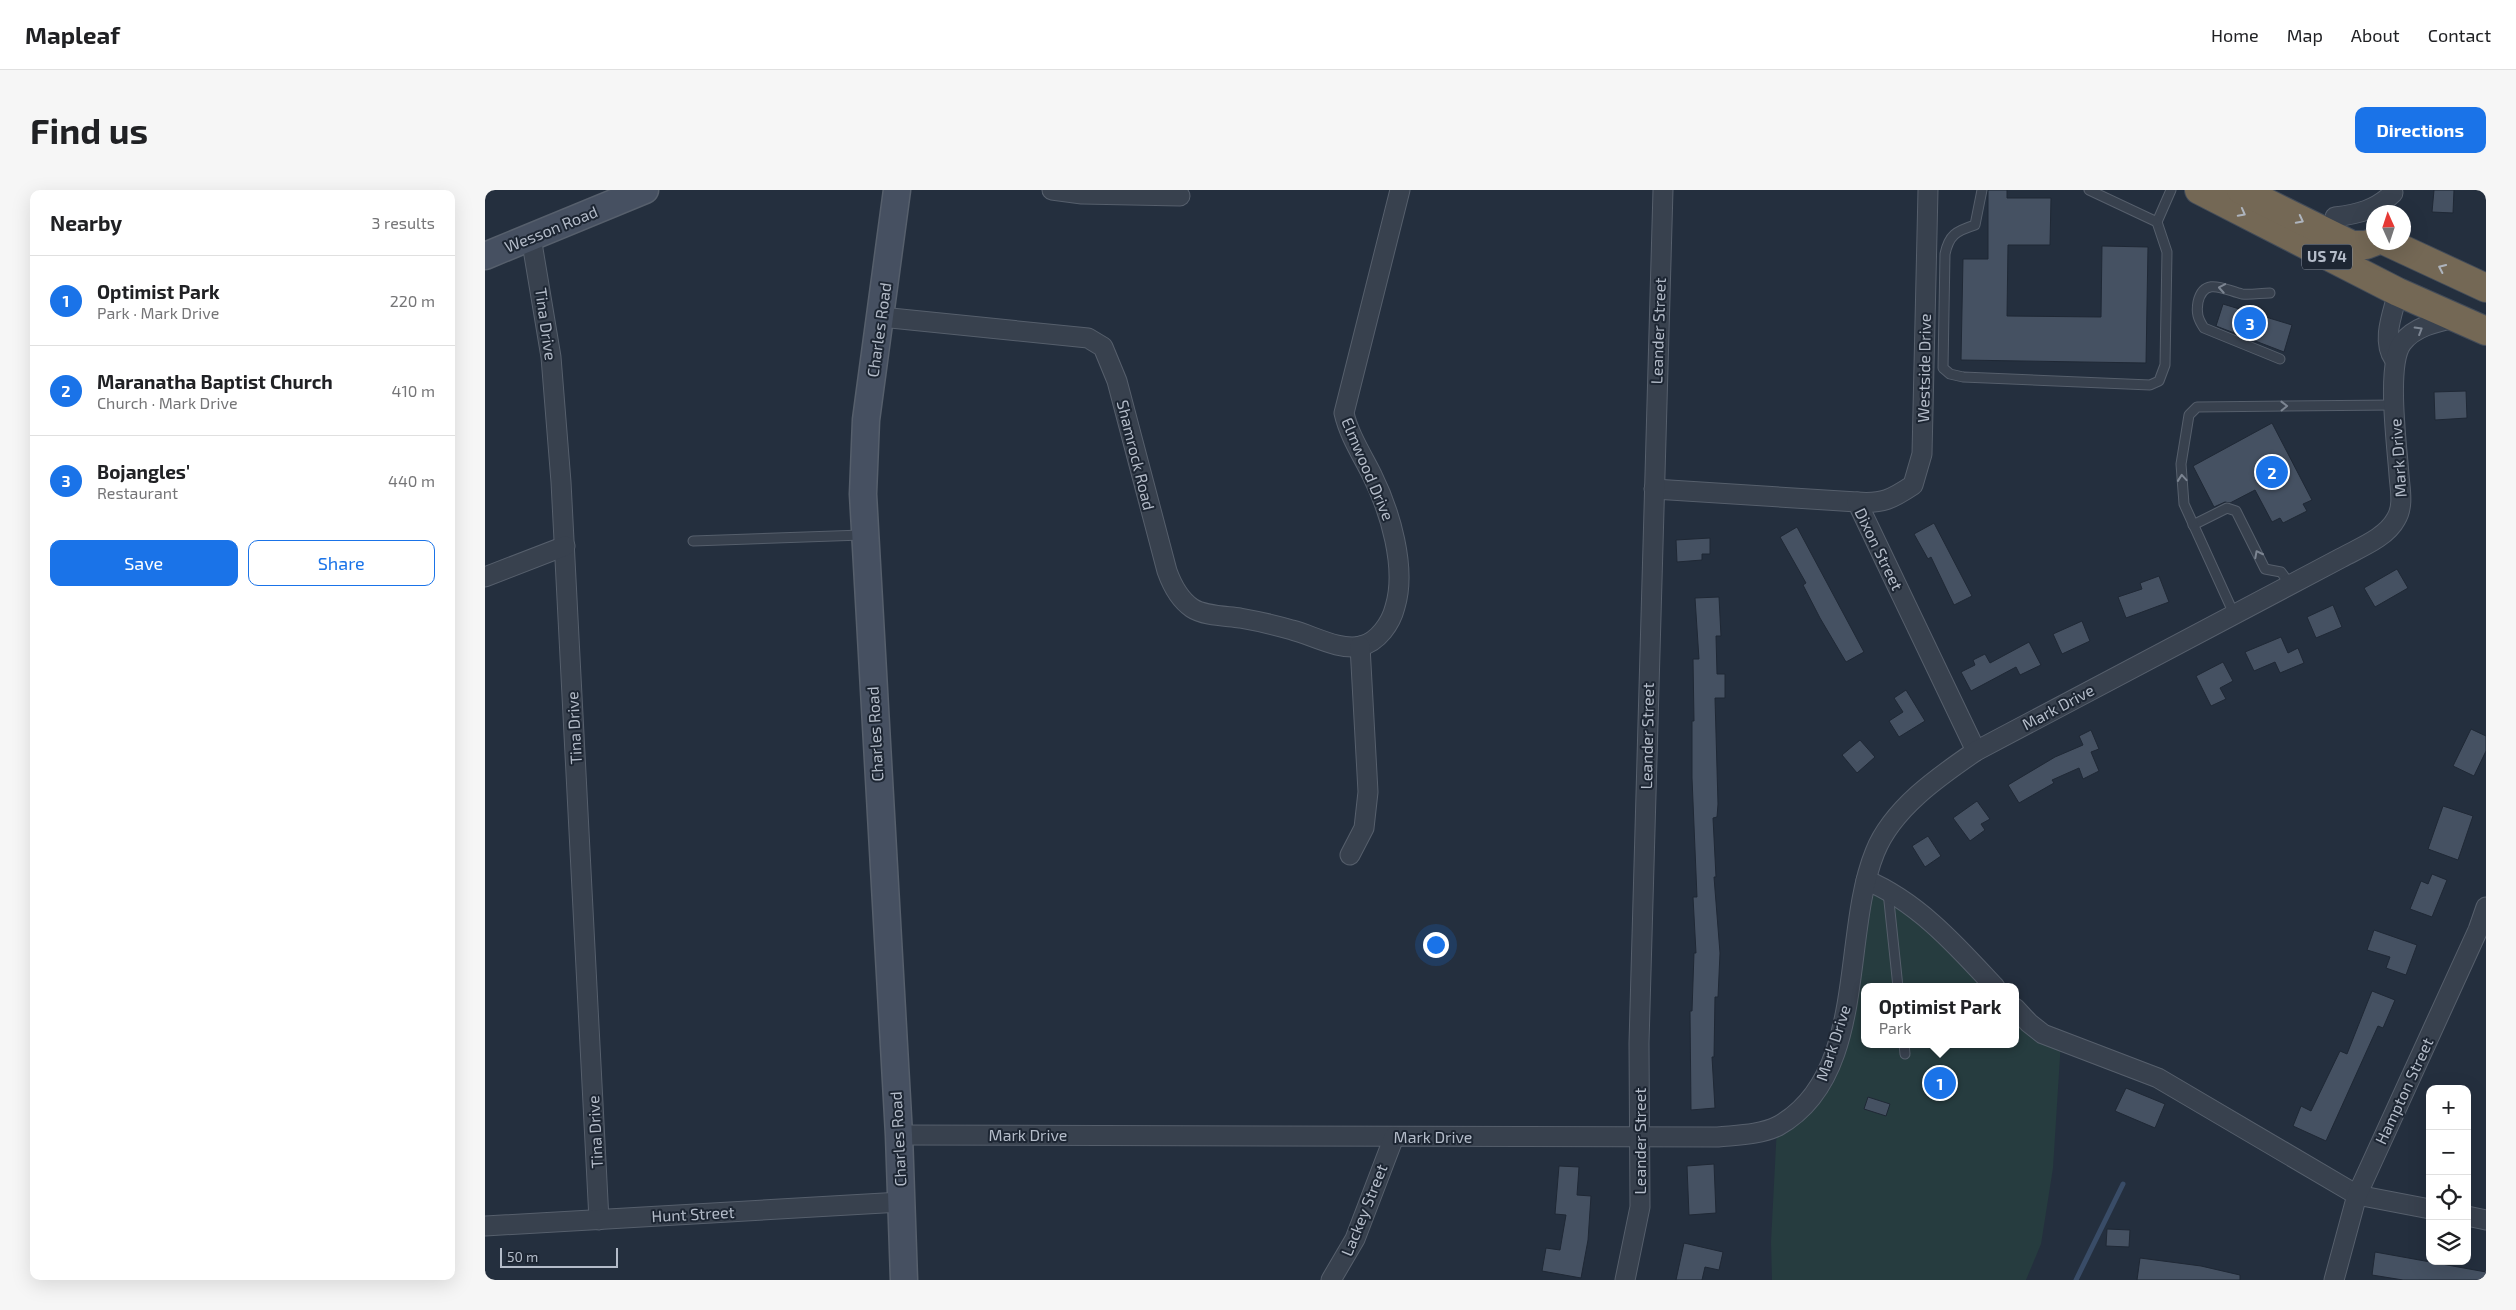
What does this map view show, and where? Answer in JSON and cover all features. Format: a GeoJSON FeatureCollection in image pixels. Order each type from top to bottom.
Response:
{"type":"FeatureCollection","features":[{"type":"Feature","properties":{"kind":"highway","name":"US 74"},"geometry":{"type":"LineString","coordinates":[[2199,190],[2398,292],[2486,331]]}},
{"type":"Feature","properties":{"kind":"highway"},"geometry":{"type":"LineString","coordinates":[[2241,190],[2352,245],[2366,244]]}},
{"type":"Feature","properties":{"kind":"highway","name":"US 74"},"geometry":{"type":"LineString","coordinates":[[2280,190],[2366,232]]}},
{"type":"Feature","properties":{"kind":"highway"},"geometry":{"type":"LineString","coordinates":[[2404,250],[2486,288]]}},
{"type":"Feature","properties":{"kind":"highway"},"geometry":{"type":"LineString","coordinates":[[2398,292],[2404,288],[2421,286],[2486,310]]}},
{"type":"Feature","properties":{"kind":"street","name":"Wesson Road"},"geometry":{"type":"LineString","coordinates":[[485,256],[645,190]]}},
{"type":"Feature","properties":{"kind":"street","name":"Charles Road"},"geometry":{"type":"LineString","coordinates":[[897,190],[866,420],[863,494],[899,1135],[904,1280]]}},
{"type":"Feature","properties":{"kind":"street"},"geometry":{"type":"LineString","coordinates":[[1052,190],[1081,194],[1180,196]]}},
{"type":"Feature","properties":{"kind":"street","name":"Elmwood Drive"},"geometry":{"type":"LineString","coordinates":[[1361,646],[1372,641],[1387,626],[1395,608],[1398,589],[1397,558],[1389,517],[1343,413],[1400,190]]}},
{"type":"Feature","properties":{"kind":"street","name":"Leander Street"},"geometry":{"type":"LineString","coordinates":[[1625,1280],[1640,1207],[1639,1043],[1653,490],[1663,190]]}},
{"type":"Feature","properties":{"kind":"street","name":"Westside Drive"},"geometry":{"type":"LineString","coordinates":[[1857,502],[1874,503],[1890,500],[1913,485],[1922,454],[1929,190]]}},
{"type":"Feature","properties":{"kind":"street"},"geometry":{"type":"LineString","coordinates":[[2335,217],[2371,210],[2393,191]]}},
{"type":"Feature","properties":{"kind":"street"},"geometry":{"type":"LineString","coordinates":[[2390,205],[2393,191]]}},
{"type":"Feature","properties":{"kind":"street","name":"Tina Drive"},"geometry":{"type":"LineString","coordinates":[[531,237],[551,357],[565,546],[599,1220]]}},
{"type":"Feature","properties":{"kind":"street","name":"Mark Drive"},"geometry":{"type":"LineString","coordinates":[[899,1135],[1198,1134],[1394,1137],[1641,1137],[1751,1134],[1777,1126],[1802,1107],[1818,1090],[1826,1076],[1843,1021],[1866,880],[1875,852],[1887,830],[1930,786],[1975,752],[2389,530],[2397,518],[2401,503],[2394,359],[2389,349],[2388,340],[2398,292]]}},
{"type":"Feature","properties":{"kind":"street","name":"Shamrock Road"},"geometry":{"type":"LineString","coordinates":[[881,317],[1087,338],[1103,347],[1117,381],[1167,571],[1172,586],[1185,602],[1194,609],[1205,612],[1261,622],[1339,645],[1361,646]]}},
{"type":"Feature","properties":{"kind":"street"},"geometry":{"type":"LineString","coordinates":[[2394,359],[2402,343],[2417,331],[2429,324],[2457,318]]}},
{"type":"Feature","properties":{"kind":"street","name":"Dixon Street"},"geometry":{"type":"LineString","coordinates":[[1653,490],[1857,502],[1975,752]]}},
{"type":"Feature","properties":{"kind":"street"},"geometry":{"type":"LineString","coordinates":[[485,577],[565,546]]}},
{"type":"Feature","properties":{"kind":"street"},"geometry":{"type":"LineString","coordinates":[[1350,856],[1364,828],[1368,792],[1361,646]]}},
{"type":"Feature","properties":{"kind":"street"},"geometry":{"type":"LineString","coordinates":[[1866,880],[1887,889],[1912,904],[1991,983]]}},
{"type":"Feature","properties":{"kind":"street","name":"Hampton Street"},"geometry":{"type":"LineString","coordinates":[[2334,1280],[2357,1195],[2482,930],[2486,907]]}},
{"type":"Feature","properties":{"kind":"street"},"geometry":{"type":"LineString","coordinates":[[2019,1013],[2029,1024],[2043,1034],[2158,1078],[2357,1195],[2426,1208]]}},
{"type":"Feature","properties":{"kind":"street","name":"Lackey Street"},"geometry":{"type":"LineString","coordinates":[[1331,1280],[1355,1238],[1394,1137]]}},
{"type":"Feature","properties":{"kind":"street","name":"Hunt Street"},"geometry":{"type":"LineString","coordinates":[[485,1226],[901,1202]]}},
{"type":"Feature","properties":{"kind":"street"},"geometry":{"type":"LineString","coordinates":[[2471,1217],[2486,1220]]}},
{"type":"Feature","properties":{"kind":"lane"},"geometry":{"type":"LineString","coordinates":[[1943,368],[1945,254],[1948,240],[1953,233],[1975,225],[1982,190]]}},
{"type":"Feature","properties":{"kind":"lane"},"geometry":{"type":"LineString","coordinates":[[2089,190],[2157,222]]}},
{"type":"Feature","properties":{"kind":"lane"},"geometry":{"type":"LineString","coordinates":[[1924,368],[1943,368],[1950,374],[1963,378],[2150,385],[2159,381],[2165,365],[2167,252],[2157,222],[2171,190]]}},
{"type":"Feature","properties":{"kind":"lane"},"geometry":{"type":"LineString","coordinates":[[2270,292],[2243,294],[2217,287],[2206,288],[2200,295],[2197,313],[2204,328],[2280,359]]}},
{"type":"Feature","properties":{"kind":"lane"},"geometry":{"type":"LineString","coordinates":[[2234,614],[2184,504],[2181,464],[2189,415],[2197,407],[2395,405]]}},
{"type":"Feature","properties":{"kind":"lane"},"geometry":{"type":"LineString","coordinates":[[2193,524],[2227,508],[2236,511],[2265,568],[2281,572],[2291,584]]}},
{"type":"Feature","properties":{"kind":"lane"},"geometry":{"type":"LineString","coordinates":[[693,541],[865,534]]}},
{"type":"Feature","properties":{"kind":"lane"},"geometry":{"type":"LineString","coordinates":[[1887,889],[1898,983]]}},
{"type":"Feature","properties":{"kind":"lane"},"geometry":{"type":"LineString","coordinates":[[1904,1048],[1905,1054]]}},
{"type":"Feature","properties":{"kind":"green space"},"geometry":{"type":"Polygon","coordinates":[[[1866,880],[1990,983],[1861,983],[1861,1048],[2019,1048],[2019,1011],[2061,1041],[2053,1168],[2041,1244],[2026,1280],[1772,1280],[1771,1242],[1777,1126],[1826,1076],[1866,880]]]}},
{"type":"Feature","properties":{"kind":"building"},"geometry":{"type":"Polygon","coordinates":[[[1988,190],[2007,190],[2007,198],[2051,198],[2050,245],[2008,245],[2007,316],[2101,317],[2102,246],[2148,247],[2146,363],[1961,360],[1963,259],[1988,259],[1988,190]]]}},
{"type":"Feature","properties":{"kind":"building"},"geometry":{"type":"Polygon","coordinates":[[[2434,190],[2454,190],[2453,213],[2432,212],[2434,190]]]}},
{"type":"Feature","properties":{"kind":"building"},"geometry":{"type":"Polygon","coordinates":[[[2223,304],[2292,325],[2284,352],[2216,326],[2223,304]]]}},
{"type":"Feature","properties":{"kind":"building"},"geometry":{"type":"Polygon","coordinates":[[[2466,391],[2467,418],[2435,420],[2434,392],[2466,391]]]}},
{"type":"Feature","properties":{"kind":"building"},"geometry":{"type":"Polygon","coordinates":[[[2272,423],[2312,500],[2303,504],[2307,511],[2283,523],[2280,518],[2272,522],[2255,490],[2230,503],[2225,502],[2214,507],[2193,466],[2272,423]]]}},
{"type":"Feature","properties":{"kind":"building"},"geometry":{"type":"Polygon","coordinates":[[[1934,523],[1972,596],[1954,605],[1931,557],[1928,559],[1914,534],[1934,523]]]}},
{"type":"Feature","properties":{"kind":"building"},"geometry":{"type":"Polygon","coordinates":[[[1797,527],[1864,652],[1846,662],[1820,618],[1803,585],[1806,583],[1780,537],[1797,527]]]}},
{"type":"Feature","properties":{"kind":"building"},"geometry":{"type":"Polygon","coordinates":[[[1710,538],[1710,554],[1702,554],[1702,560],[1677,562],[1676,540],[1710,538]]]}},
{"type":"Feature","properties":{"kind":"building"},"geometry":{"type":"Polygon","coordinates":[[[2397,569],[2408,588],[2375,607],[2364,588],[2397,569]]]}},
{"type":"Feature","properties":{"kind":"building"},"geometry":{"type":"Polygon","coordinates":[[[2159,576],[2169,602],[2126,618],[2118,597],[2142,589],[2140,583],[2159,576]]]}},
{"type":"Feature","properties":{"kind":"building"},"geometry":{"type":"Polygon","coordinates":[[[1719,597],[1721,636],[1716,636],[1717,674],[1725,674],[1725,698],[1715,698],[1718,804],[1717,817],[1713,818],[1716,877],[1714,877],[1720,953],[1718,997],[1715,997],[1714,1057],[1712,1057],[1715,1108],[1691,1110],[1690,1011],[1692,1011],[1694,953],[1696,953],[1693,897],[1697,897],[1692,778],[1692,721],[1694,721],[1693,659],[1699,659],[1695,598],[1719,597]]]}},
{"type":"Feature","properties":{"kind":"building"},"geometry":{"type":"Polygon","coordinates":[[[2333,605],[2342,627],[2316,638],[2307,617],[2333,605]]]}},
{"type":"Feature","properties":{"kind":"building"},"geometry":{"type":"Polygon","coordinates":[[[2082,621],[2090,641],[2062,654],[2053,634],[2082,621]]]}},
{"type":"Feature","properties":{"kind":"building"},"geometry":{"type":"Polygon","coordinates":[[[2281,637],[2288,653],[2298,648],[2304,663],[2280,673],[2275,662],[2254,671],[2245,652],[2281,637]]]}},
{"type":"Feature","properties":{"kind":"building"},"geometry":{"type":"Polygon","coordinates":[[[2029,642],[2041,665],[2020,675],[2016,667],[1971,691],[1961,672],[1975,665],[1973,660],[1985,654],[1990,663],[2029,642]]]}},
{"type":"Feature","properties":{"kind":"building"},"geometry":{"type":"Polygon","coordinates":[[[2223,662],[2233,681],[2220,688],[2226,699],[2211,706],[2196,676],[2223,662]]]}},
{"type":"Feature","properties":{"kind":"building"},"geometry":{"type":"Polygon","coordinates":[[[1906,690],[1925,721],[1899,737],[1889,721],[1903,712],[1894,698],[1906,690]]]}},
{"type":"Feature","properties":{"kind":"building"},"geometry":{"type":"Polygon","coordinates":[[[2471,729],[2486,736],[2486,751],[2474,776],[2453,766],[2471,729]]]}},
{"type":"Feature","properties":{"kind":"building"},"geometry":{"type":"Polygon","coordinates":[[[2091,730],[2099,749],[2091,752],[2099,771],[2083,779],[2079,768],[2052,780],[2054,783],[2019,803],[2008,785],[2055,757],[2083,745],[2079,736],[2091,730]]]}},
{"type":"Feature","properties":{"kind":"building"},"geometry":{"type":"Polygon","coordinates":[[[1860,740],[1875,757],[1857,773],[1842,755],[1860,740]]]}},
{"type":"Feature","properties":{"kind":"building"},"geometry":{"type":"Polygon","coordinates":[[[1977,801],[1990,819],[1981,824],[1985,830],[1970,841],[1953,818],[1977,801]]]}},
{"type":"Feature","properties":{"kind":"building"},"geometry":{"type":"Polygon","coordinates":[[[2443,806],[2473,816],[2458,860],[2428,849],[2443,806]]]}},
{"type":"Feature","properties":{"kind":"building"},"geometry":{"type":"Polygon","coordinates":[[[1928,836],[1941,856],[1925,867],[1912,846],[1928,836]]]}},
{"type":"Feature","properties":{"kind":"building"},"geometry":{"type":"Polygon","coordinates":[[[2432,874],[2447,880],[2432,917],[2410,909],[2421,881],[2428,884],[2432,874]]]}},
{"type":"Feature","properties":{"kind":"building"},"geometry":{"type":"Polygon","coordinates":[[[2374,930],[2417,945],[2406,975],[2386,968],[2390,957],[2367,950],[2374,930]]]}},
{"type":"Feature","properties":{"kind":"building"},"geometry":{"type":"Polygon","coordinates":[[[2372,991],[2395,1000],[2383,1028],[2378,1026],[2326,1141],[2293,1126],[2301,1106],[2311,1111],[2340,1051],[2347,1054],[2372,991]]]}},
{"type":"Feature","properties":{"kind":"building"},"geometry":{"type":"Polygon","coordinates":[[[2126,1088],[2165,1104],[2155,1128],[2115,1111],[2126,1088]]]}},
{"type":"Feature","properties":{"kind":"building"},"geometry":{"type":"Polygon","coordinates":[[[1868,1097],[1890,1104],[1886,1116],[1864,1109],[1868,1097]]]}},
{"type":"Feature","properties":{"kind":"building"},"geometry":{"type":"Polygon","coordinates":[[[1714,1164],[1716,1213],[1689,1215],[1687,1166],[1714,1164]]]}},
{"type":"Feature","properties":{"kind":"building"},"geometry":{"type":"Polygon","coordinates":[[[1559,1166],[1579,1167],[1577,1195],[1591,1196],[1588,1240],[1581,1278],[1542,1271],[1546,1248],[1560,1250],[1566,1215],[1555,1214],[1559,1166]]]}},
{"type":"Feature","properties":{"kind":"building"},"geometry":{"type":"Polygon","coordinates":[[[2107,1229],[2130,1230],[2129,1247],[2106,1246],[2107,1229]]]}},
{"type":"Feature","properties":{"kind":"building"},"geometry":{"type":"Polygon","coordinates":[[[1684,1243],[1723,1252],[1719,1270],[1705,1267],[1702,1280],[1676,1280],[1684,1243]]]}},
{"type":"Feature","properties":{"kind":"building"},"geometry":{"type":"Polygon","coordinates":[[[2375,1252],[2426,1261],[2426,1265],[2447,1265],[2486,1272],[2486,1280],[2403,1280],[2372,1275],[2375,1252]]]}},
{"type":"Feature","properties":{"kind":"building"},"geometry":{"type":"Polygon","coordinates":[[[2140,1258],[2201,1266],[2240,1275],[2240,1280],[2137,1280],[2140,1258]]]}},
{"type":"Feature","properties":{"kind":"waterway"},"geometry":{"type":"LineString","coordinates":[[2076,1280],[2123,1184]]}},
{"type":"Feature","properties":{"kind":"place","name":"Bojangles'"},"geometry":{"type":"Point","coordinates":[2250,323]}},
{"type":"Feature","properties":{"kind":"place","name":"Maranatha Baptist Church"},"geometry":{"type":"Point","coordinates":[2272,472]}},
{"type":"Feature","properties":{"kind":"place","name":"Optimist Park"},"geometry":{"type":"Point","coordinates":[1940,1083]}}]}
